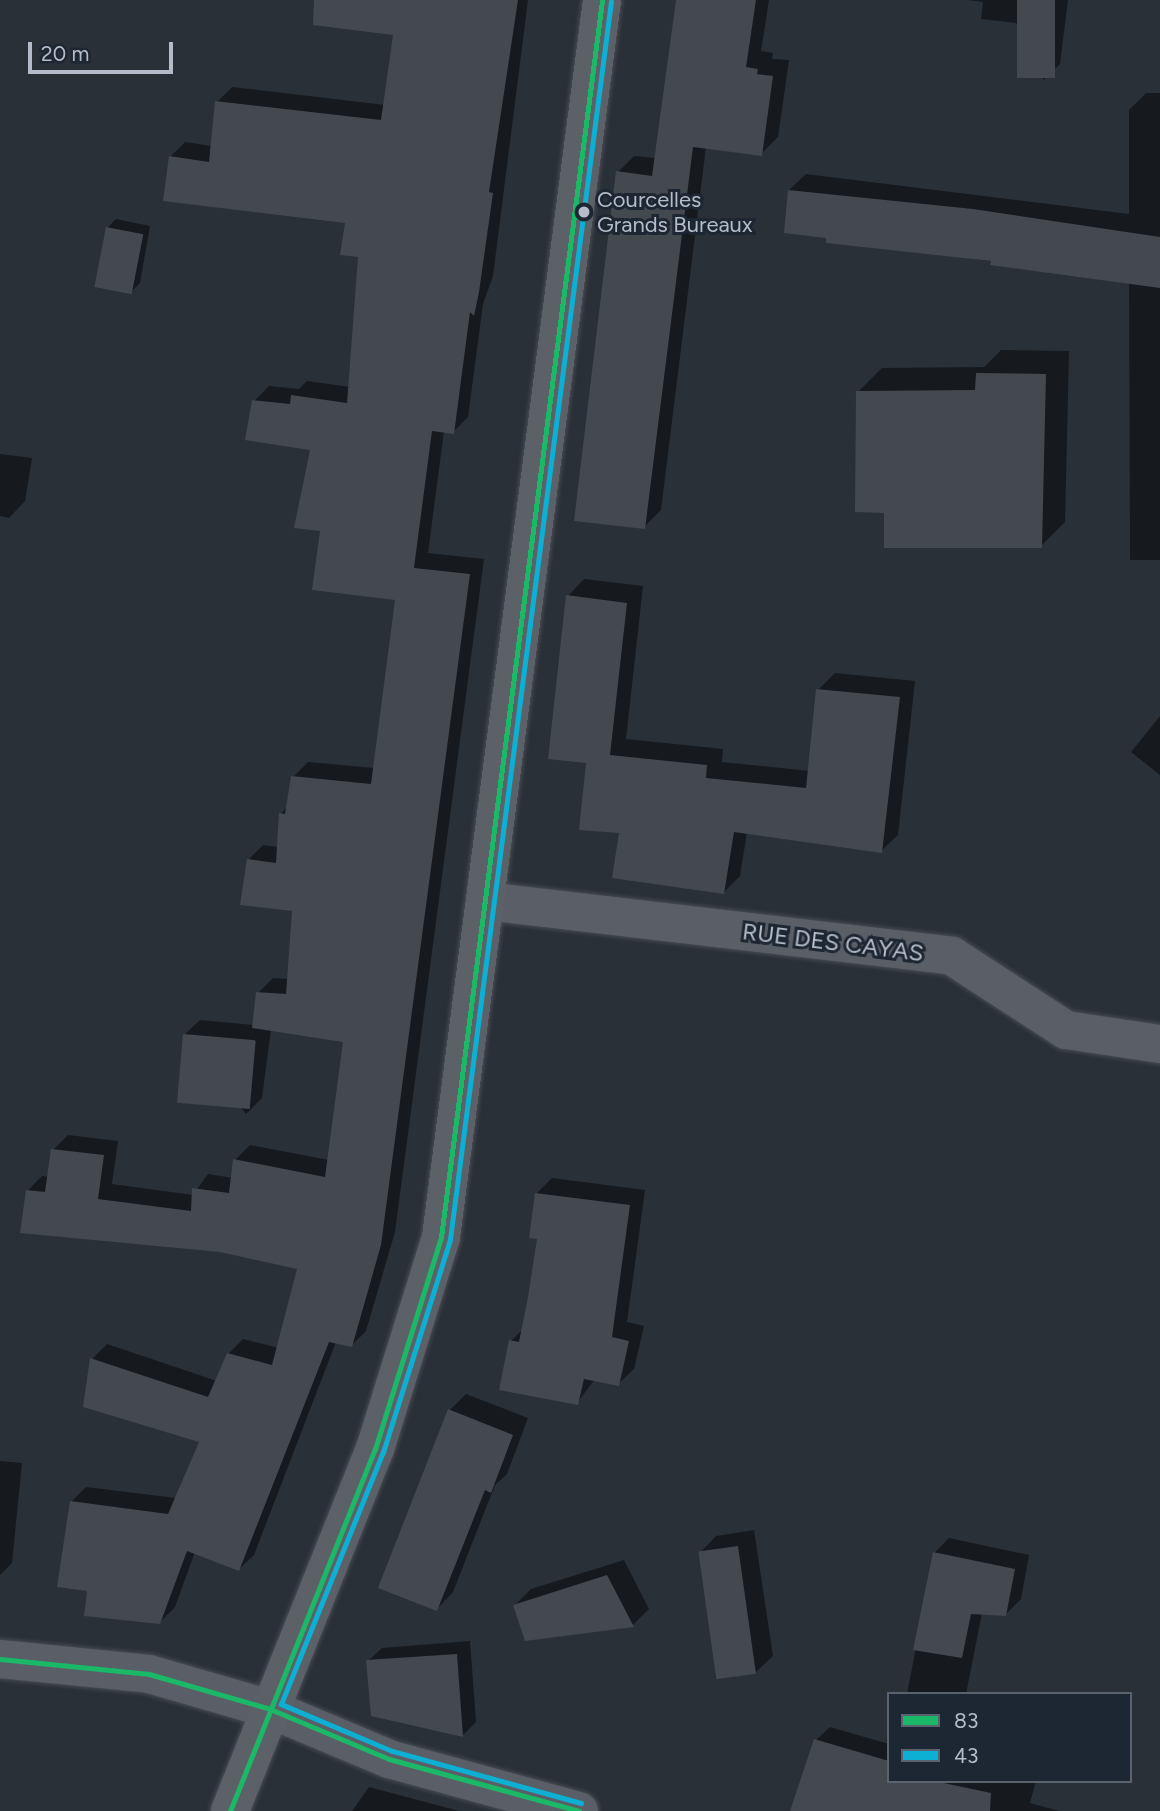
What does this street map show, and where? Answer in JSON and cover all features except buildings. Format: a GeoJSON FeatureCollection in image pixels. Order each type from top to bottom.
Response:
{"type":"FeatureCollection","features":[{"type":"Feature","properties":{"kind":"main road"},"geometry":{"type":"LineString","coordinates":[[230,1811],[375,1449],[440,1237],[602,0]]}},
{"type":"Feature","properties":{"kind":"street","name":"RUE DES CAYAS"},"geometry":{"type":"LineString","coordinates":[[486,901],[952,957],[1066,1030],[1160,1044]]}},
{"type":"Feature","properties":{"kind":"street"},"geometry":{"type":"LineString","coordinates":[[0,1659],[149,1674],[270,1709],[389,1759],[579,1811]]}},
{"type":"Feature","properties":{"kind":"transit line","name":"83"},"geometry":{"type":"LineString","coordinates":[[230,1811],[375,1449],[441,1237],[602,0]]}},
{"type":"Feature","properties":{"kind":"transit line","name":"43"},"geometry":{"type":"LineString","coordinates":[[581,1803],[392,1751],[281,1704],[383,1452],[450,1239],[611,1]]}},
{"type":"Feature","properties":{"kind":"transit line","name":"83"},"geometry":{"type":"LineString","coordinates":[[0,1659],[149,1674],[270,1709],[389,1759],[579,1811]]}},
{"type":"Feature","properties":{"kind":"place","name":"Courcelles Grands Bureaux"},"geometry":{"type":"Point","coordinates":[584,212]}}]}
